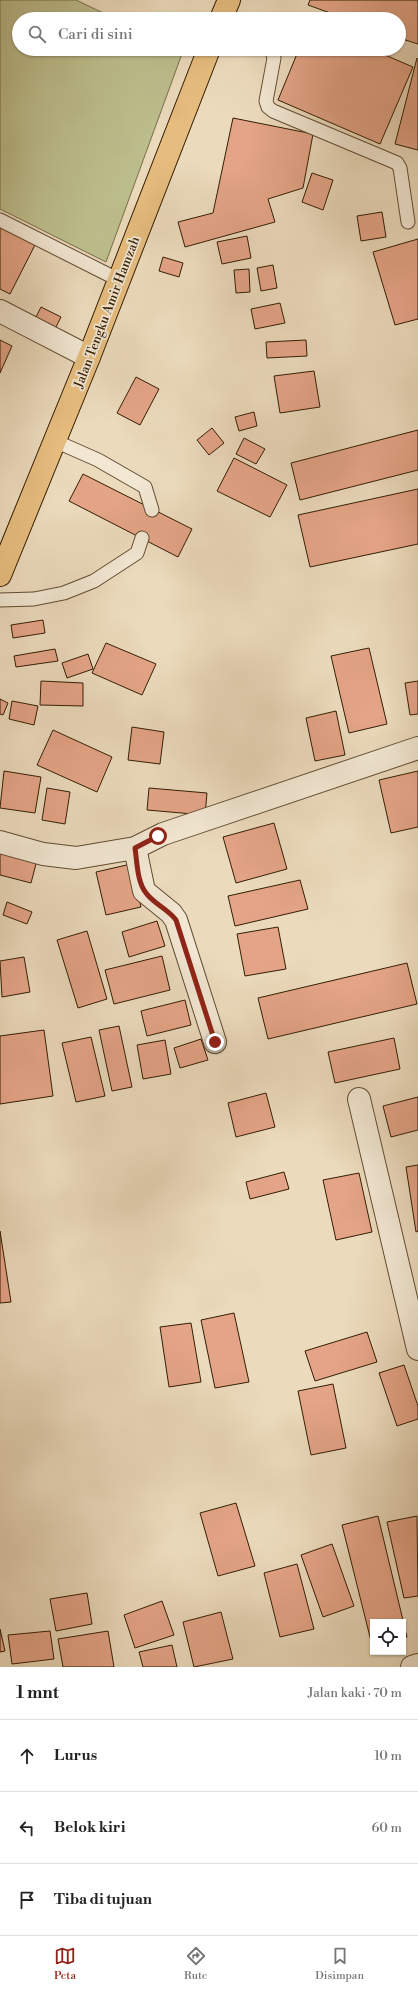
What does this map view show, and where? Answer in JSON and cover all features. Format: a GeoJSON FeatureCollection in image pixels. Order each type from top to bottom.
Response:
{"type":"FeatureCollection","features":[{"type":"Feature","properties":{"kind":"highway"},"geometry":{"type":"LineString","coordinates":[[224,12],[229,0]]}},
{"type":"Feature","properties":{"kind":"highway","name":"Jalan Tengku Amir Hamzah"},"geometry":{"type":"LineString","coordinates":[[2,568],[89,357],[207,56]]}},
{"type":"Feature","properties":{"kind":"street"},"geometry":{"type":"LineString","coordinates":[[0,311],[89,357]]}},
{"type":"Feature","properties":{"kind":"street"},"geometry":{"type":"LineString","coordinates":[[0,842],[43,854],[70,857],[86,857],[135,848],[163,834],[418,748]]}},
{"type":"Feature","properties":{"kind":"street"},"geometry":{"type":"LineString","coordinates":[[135,848],[144,891],[171,913],[176,920],[215,1042]]}},
{"type":"Feature","properties":{"kind":"street"},"geometry":{"type":"LineString","coordinates":[[359,1099],[418,1349]]}},
{"type":"Feature","properties":{"kind":"street"},"geometry":{"type":"LineString","coordinates":[[412,1667],[418,1666]]}},
{"type":"Feature","properties":{"kind":"lane"},"geometry":{"type":"LineString","coordinates":[[273,56],[266,101],[268,107],[273,111],[397,163],[400,168],[408,222]]}},
{"type":"Feature","properties":{"kind":"lane"},"geometry":{"type":"LineString","coordinates":[[0,220],[118,280]]}},
{"type":"Feature","properties":{"kind":"lane"},"geometry":{"type":"LineString","coordinates":[[55,441],[98,460],[145,487],[152,510]]}},
{"type":"Feature","properties":{"kind":"lane"},"geometry":{"type":"LineString","coordinates":[[0,600],[42,598],[64,593],[94,581],[137,553],[142,538]]}},
{"type":"Feature","properties":{"kind":"green space"},"geometry":{"type":"Polygon","coordinates":[[[0,0],[76,0],[101,12],[12,12],[12,56],[181,56],[106,262],[0,209],[0,0]]]}},
{"type":"Feature","properties":{"kind":"building"},"geometry":{"type":"Polygon","coordinates":[[[310,0],[418,0],[418,44],[406,40],[406,12],[328,12],[308,5],[310,0]]]}},
{"type":"Feature","properties":{"kind":"building"},"geometry":{"type":"Polygon","coordinates":[[[296,56],[387,56],[413,67],[380,144],[278,100],[296,56]]]}},
{"type":"Feature","properties":{"kind":"building"},"geometry":{"type":"Polygon","coordinates":[[[417,58],[418,59],[418,150],[395,144],[417,58]]]}},
{"type":"Feature","properties":{"kind":"building"},"geometry":{"type":"Polygon","coordinates":[[[233,118],[313,134],[303,188],[268,199],[275,222],[185,247],[178,222],[213,213],[233,118]]]}},
{"type":"Feature","properties":{"kind":"building"},"geometry":{"type":"Polygon","coordinates":[[[312,173],[333,180],[323,210],[302,202],[312,173]]]}},
{"type":"Feature","properties":{"kind":"building"},"geometry":{"type":"Polygon","coordinates":[[[382,212],[386,237],[361,241],[357,216],[382,212]]]}},
{"type":"Feature","properties":{"kind":"building"},"geometry":{"type":"Polygon","coordinates":[[[0,225],[36,243],[10,294],[0,289],[0,225]]]}},
{"type":"Feature","properties":{"kind":"building"},"geometry":{"type":"Polygon","coordinates":[[[247,236],[251,258],[222,264],[217,242],[247,236]]]}},
{"type":"Feature","properties":{"kind":"building"},"geometry":{"type":"Polygon","coordinates":[[[418,239],[418,319],[395,325],[373,252],[418,239]]]}},
{"type":"Feature","properties":{"kind":"building"},"geometry":{"type":"Polygon","coordinates":[[[163,257],[183,263],[179,277],[159,271],[163,257]]]}},
{"type":"Feature","properties":{"kind":"building"},"geometry":{"type":"Polygon","coordinates":[[[273,265],[277,288],[261,291],[257,268],[273,265]]]}},
{"type":"Feature","properties":{"kind":"building"},"geometry":{"type":"Polygon","coordinates":[[[249,269],[250,292],[236,293],[234,270],[249,269]]]}},
{"type":"Feature","properties":{"kind":"building"},"geometry":{"type":"Polygon","coordinates":[[[280,303],[285,323],[255,329],[251,309],[280,303]]]}},
{"type":"Feature","properties":{"kind":"building"},"geometry":{"type":"Polygon","coordinates":[[[41,307],[61,317],[55,329],[35,319],[41,307]]]}},
{"type":"Feature","properties":{"kind":"building"},"geometry":{"type":"Polygon","coordinates":[[[0,340],[12,346],[0,373],[0,340]]]}},
{"type":"Feature","properties":{"kind":"building"},"geometry":{"type":"Polygon","coordinates":[[[306,340],[307,356],[267,358],[266,342],[306,340]]]}},
{"type":"Feature","properties":{"kind":"building"},"geometry":{"type":"Polygon","coordinates":[[[314,371],[320,407],[280,413],[274,376],[314,371]]]}},
{"type":"Feature","properties":{"kind":"building"},"geometry":{"type":"Polygon","coordinates":[[[136,377],[159,389],[140,425],[117,413],[136,377]]]}},
{"type":"Feature","properties":{"kind":"building"},"geometry":{"type":"Polygon","coordinates":[[[254,412],[257,426],[239,431],[235,417],[254,412]]]}},
{"type":"Feature","properties":{"kind":"building"},"geometry":{"type":"Polygon","coordinates":[[[212,428],[224,443],[209,455],[197,440],[212,428]]]}},
{"type":"Feature","properties":{"kind":"building"},"geometry":{"type":"Polygon","coordinates":[[[418,430],[418,470],[300,500],[291,463],[418,430]]]}},
{"type":"Feature","properties":{"kind":"building"},"geometry":{"type":"Polygon","coordinates":[[[244,438],[265,449],[256,464],[236,454],[244,438]]]}},
{"type":"Feature","properties":{"kind":"building"},"geometry":{"type":"Polygon","coordinates":[[[234,458],[287,485],[270,517],[217,491],[234,458]]]}},
{"type":"Feature","properties":{"kind":"building"},"geometry":{"type":"Polygon","coordinates":[[[83,474],[192,529],[178,557],[69,501],[83,474]]]}},
{"type":"Feature","properties":{"kind":"building"},"geometry":{"type":"Polygon","coordinates":[[[418,489],[418,544],[310,567],[298,515],[418,489]]]}},
{"type":"Feature","properties":{"kind":"building"},"geometry":{"type":"Polygon","coordinates":[[[43,620],[45,633],[13,638],[11,625],[43,620]]]}},
{"type":"Feature","properties":{"kind":"building"},"geometry":{"type":"Polygon","coordinates":[[[106,643],[156,664],[142,695],[92,673],[106,643]]]}},
{"type":"Feature","properties":{"kind":"building"},"geometry":{"type":"Polygon","coordinates":[[[369,648],[387,724],[349,733],[331,656],[369,648]]]}},
{"type":"Feature","properties":{"kind":"building"},"geometry":{"type":"Polygon","coordinates":[[[55,649],[58,661],[16,667],[14,656],[55,649]]]}},
{"type":"Feature","properties":{"kind":"building"},"geometry":{"type":"Polygon","coordinates":[[[88,654],[93,669],[67,678],[62,663],[88,654]]]}},
{"type":"Feature","properties":{"kind":"building"},"geometry":{"type":"Polygon","coordinates":[[[41,681],[83,683],[83,706],[40,705],[41,681]]]}},
{"type":"Feature","properties":{"kind":"building"},"geometry":{"type":"Polygon","coordinates":[[[418,681],[418,714],[410,715],[405,683],[418,681]]]}},
{"type":"Feature","properties":{"kind":"building"},"geometry":{"type":"Polygon","coordinates":[[[0,699],[8,703],[3,715],[0,714],[0,699]]]}},
{"type":"Feature","properties":{"kind":"building"},"geometry":{"type":"Polygon","coordinates":[[[12,701],[38,706],[34,725],[9,719],[12,701]]]}},
{"type":"Feature","properties":{"kind":"building"},"geometry":{"type":"Polygon","coordinates":[[[336,711],[345,755],[315,761],[306,718],[336,711]]]}},
{"type":"Feature","properties":{"kind":"building"},"geometry":{"type":"Polygon","coordinates":[[[132,727],[164,732],[160,764],[128,760],[132,727]]]}},
{"type":"Feature","properties":{"kind":"building"},"geometry":{"type":"Polygon","coordinates":[[[53,730],[112,757],[97,792],[37,765],[53,730]]]}},
{"type":"Feature","properties":{"kind":"building"},"geometry":{"type":"Polygon","coordinates":[[[4,771],[41,777],[35,813],[0,808],[4,771]]]}},
{"type":"Feature","properties":{"kind":"building"},"geometry":{"type":"Polygon","coordinates":[[[418,771],[418,827],[391,833],[379,780],[418,771]]]}},
{"type":"Feature","properties":{"kind":"building"},"geometry":{"type":"Polygon","coordinates":[[[47,788],[70,792],[65,824],[42,820],[47,788]]]}},
{"type":"Feature","properties":{"kind":"building"},"geometry":{"type":"Polygon","coordinates":[[[149,788],[207,793],[205,815],[147,810],[149,788]]]}},
{"type":"Feature","properties":{"kind":"building"},"geometry":{"type":"Polygon","coordinates":[[[274,823],[287,869],[236,883],[223,837],[274,823]]]}},
{"type":"Feature","properties":{"kind":"building"},"geometry":{"type":"Polygon","coordinates":[[[0,850],[37,860],[31,883],[0,875],[0,850]]]}},
{"type":"Feature","properties":{"kind":"building"},"geometry":{"type":"Polygon","coordinates":[[[131,864],[141,907],[106,915],[96,872],[131,864]]]}},
{"type":"Feature","properties":{"kind":"building"},"geometry":{"type":"Polygon","coordinates":[[[300,880],[308,909],[235,926],[228,896],[300,880]]]}},
{"type":"Feature","properties":{"kind":"building"},"geometry":{"type":"Polygon","coordinates":[[[7,902],[32,912],[27,924],[3,915],[7,902]]]}},
{"type":"Feature","properties":{"kind":"building"},"geometry":{"type":"Polygon","coordinates":[[[157,921],[165,946],[129,957],[122,932],[157,921]]]}},
{"type":"Feature","properties":{"kind":"building"},"geometry":{"type":"Polygon","coordinates":[[[278,927],[286,969],[245,976],[237,934],[278,927]]]}},
{"type":"Feature","properties":{"kind":"building"},"geometry":{"type":"Polygon","coordinates":[[[87,931],[107,999],[78,1008],[57,940],[87,931]]]}},
{"type":"Feature","properties":{"kind":"building"},"geometry":{"type":"Polygon","coordinates":[[[162,956],[170,990],[114,1004],[105,970],[162,956]]]}},
{"type":"Feature","properties":{"kind":"building"},"geometry":{"type":"Polygon","coordinates":[[[24,957],[30,992],[2,997],[0,961],[24,957]]]}},
{"type":"Feature","properties":{"kind":"building"},"geometry":{"type":"Polygon","coordinates":[[[407,963],[417,1004],[268,1039],[258,998],[407,963]]]}},
{"type":"Feature","properties":{"kind":"building"},"geometry":{"type":"Polygon","coordinates":[[[185,1000],[191,1025],[147,1036],[141,1011],[185,1000]]]}},
{"type":"Feature","properties":{"kind":"building"},"geometry":{"type":"Polygon","coordinates":[[[119,1026],[132,1087],[112,1091],[99,1030],[119,1026]]]}},
{"type":"Feature","properties":{"kind":"building"},"geometry":{"type":"Polygon","coordinates":[[[44,1030],[53,1096],[0,1104],[0,1036],[44,1030]]]}},
{"type":"Feature","properties":{"kind":"building"},"geometry":{"type":"Polygon","coordinates":[[[91,1037],[105,1096],[76,1102],[62,1043],[91,1037]]]}},
{"type":"Feature","properties":{"kind":"building"},"geometry":{"type":"Polygon","coordinates":[[[394,1038],[400,1069],[335,1083],[328,1052],[394,1038]]]}},
{"type":"Feature","properties":{"kind":"building"},"geometry":{"type":"Polygon","coordinates":[[[201,1039],[208,1060],[180,1068],[174,1048],[201,1039]]]}},
{"type":"Feature","properties":{"kind":"building"},"geometry":{"type":"Polygon","coordinates":[[[165,1040],[171,1074],[143,1079],[137,1045],[165,1040]]]}},
{"type":"Feature","properties":{"kind":"building"},"geometry":{"type":"Polygon","coordinates":[[[266,1093],[275,1127],[236,1137],[228,1103],[266,1093]]]}},
{"type":"Feature","properties":{"kind":"building"},"geometry":{"type":"Polygon","coordinates":[[[418,1097],[418,1130],[391,1137],[383,1106],[418,1097]]]}},
{"type":"Feature","properties":{"kind":"building"},"geometry":{"type":"Polygon","coordinates":[[[418,1165],[418,1231],[416,1232],[406,1167],[418,1165]]]}},
{"type":"Feature","properties":{"kind":"building"},"geometry":{"type":"Polygon","coordinates":[[[284,1172],[289,1189],[250,1199],[246,1182],[284,1172]]]}},
{"type":"Feature","properties":{"kind":"building"},"geometry":{"type":"Polygon","coordinates":[[[359,1173],[372,1232],[336,1240],[323,1180],[359,1173]]]}},
{"type":"Feature","properties":{"kind":"building"},"geometry":{"type":"Polygon","coordinates":[[[0,1231],[11,1302],[0,1303],[0,1231]]]}},
{"type":"Feature","properties":{"kind":"building"},"geometry":{"type":"Polygon","coordinates":[[[234,1313],[249,1382],[215,1388],[201,1320],[234,1313]]]}},
{"type":"Feature","properties":{"kind":"building"},"geometry":{"type":"Polygon","coordinates":[[[191,1323],[201,1382],[169,1387],[160,1327],[191,1323]]]}},
{"type":"Feature","properties":{"kind":"building"},"geometry":{"type":"Polygon","coordinates":[[[367,1332],[377,1362],[315,1381],[305,1351],[367,1332]]]}},
{"type":"Feature","properties":{"kind":"building"},"geometry":{"type":"Polygon","coordinates":[[[404,1365],[418,1406],[418,1419],[397,1426],[379,1373],[404,1365]]]}},
{"type":"Feature","properties":{"kind":"building"},"geometry":{"type":"Polygon","coordinates":[[[333,1384],[346,1448],[311,1455],[298,1391],[333,1384]]]}},
{"type":"Feature","properties":{"kind":"building"},"geometry":{"type":"Polygon","coordinates":[[[236,1503],[255,1566],[218,1576],[200,1513],[236,1503]]]}},
{"type":"Feature","properties":{"kind":"building"},"geometry":{"type":"Polygon","coordinates":[[[378,1516],[403,1619],[370,1619],[370,1637],[342,1525],[378,1516]]]}},
{"type":"Feature","properties":{"kind":"building"},"geometry":{"type":"Polygon","coordinates":[[[417,1516],[418,1596],[404,1598],[387,1522],[417,1516]]]}},
{"type":"Feature","properties":{"kind":"building"},"geometry":{"type":"Polygon","coordinates":[[[332,1544],[354,1606],[323,1617],[301,1555],[332,1544]]]}},
{"type":"Feature","properties":{"kind":"building"},"geometry":{"type":"Polygon","coordinates":[[[297,1564],[314,1629],[280,1637],[264,1573],[297,1564]]]}},
{"type":"Feature","properties":{"kind":"building"},"geometry":{"type":"Polygon","coordinates":[[[87,1593],[92,1624],[56,1631],[50,1599],[87,1593]]]}},
{"type":"Feature","properties":{"kind":"building"},"geometry":{"type":"Polygon","coordinates":[[[162,1601],[174,1635],[135,1648],[124,1615],[162,1601]]]}},
{"type":"Feature","properties":{"kind":"building"},"geometry":{"type":"Polygon","coordinates":[[[221,1612],[233,1659],[194,1667],[183,1622],[221,1612]]]}},
{"type":"Feature","properties":{"kind":"building"},"geometry":{"type":"Polygon","coordinates":[[[0,1629],[5,1651],[0,1652],[0,1629]]]}},
{"type":"Feature","properties":{"kind":"building"},"geometry":{"type":"Polygon","coordinates":[[[50,1631],[54,1659],[12,1664],[8,1635],[50,1631]]]}},
{"type":"Feature","properties":{"kind":"building"},"geometry":{"type":"Polygon","coordinates":[[[108,1631],[114,1667],[63,1667],[58,1639],[108,1631]]]}},
{"type":"Feature","properties":{"kind":"building"},"geometry":{"type":"Polygon","coordinates":[[[172,1645],[177,1667],[143,1667],[139,1652],[172,1645]]]}},
{"type":"Feature","properties":{"kind":"route"},"geometry":{"type":"LineString","coordinates":[[158,836],[135,848],[141,882],[146,894],[171,913],[176,920],[215,1042]]}}]}
